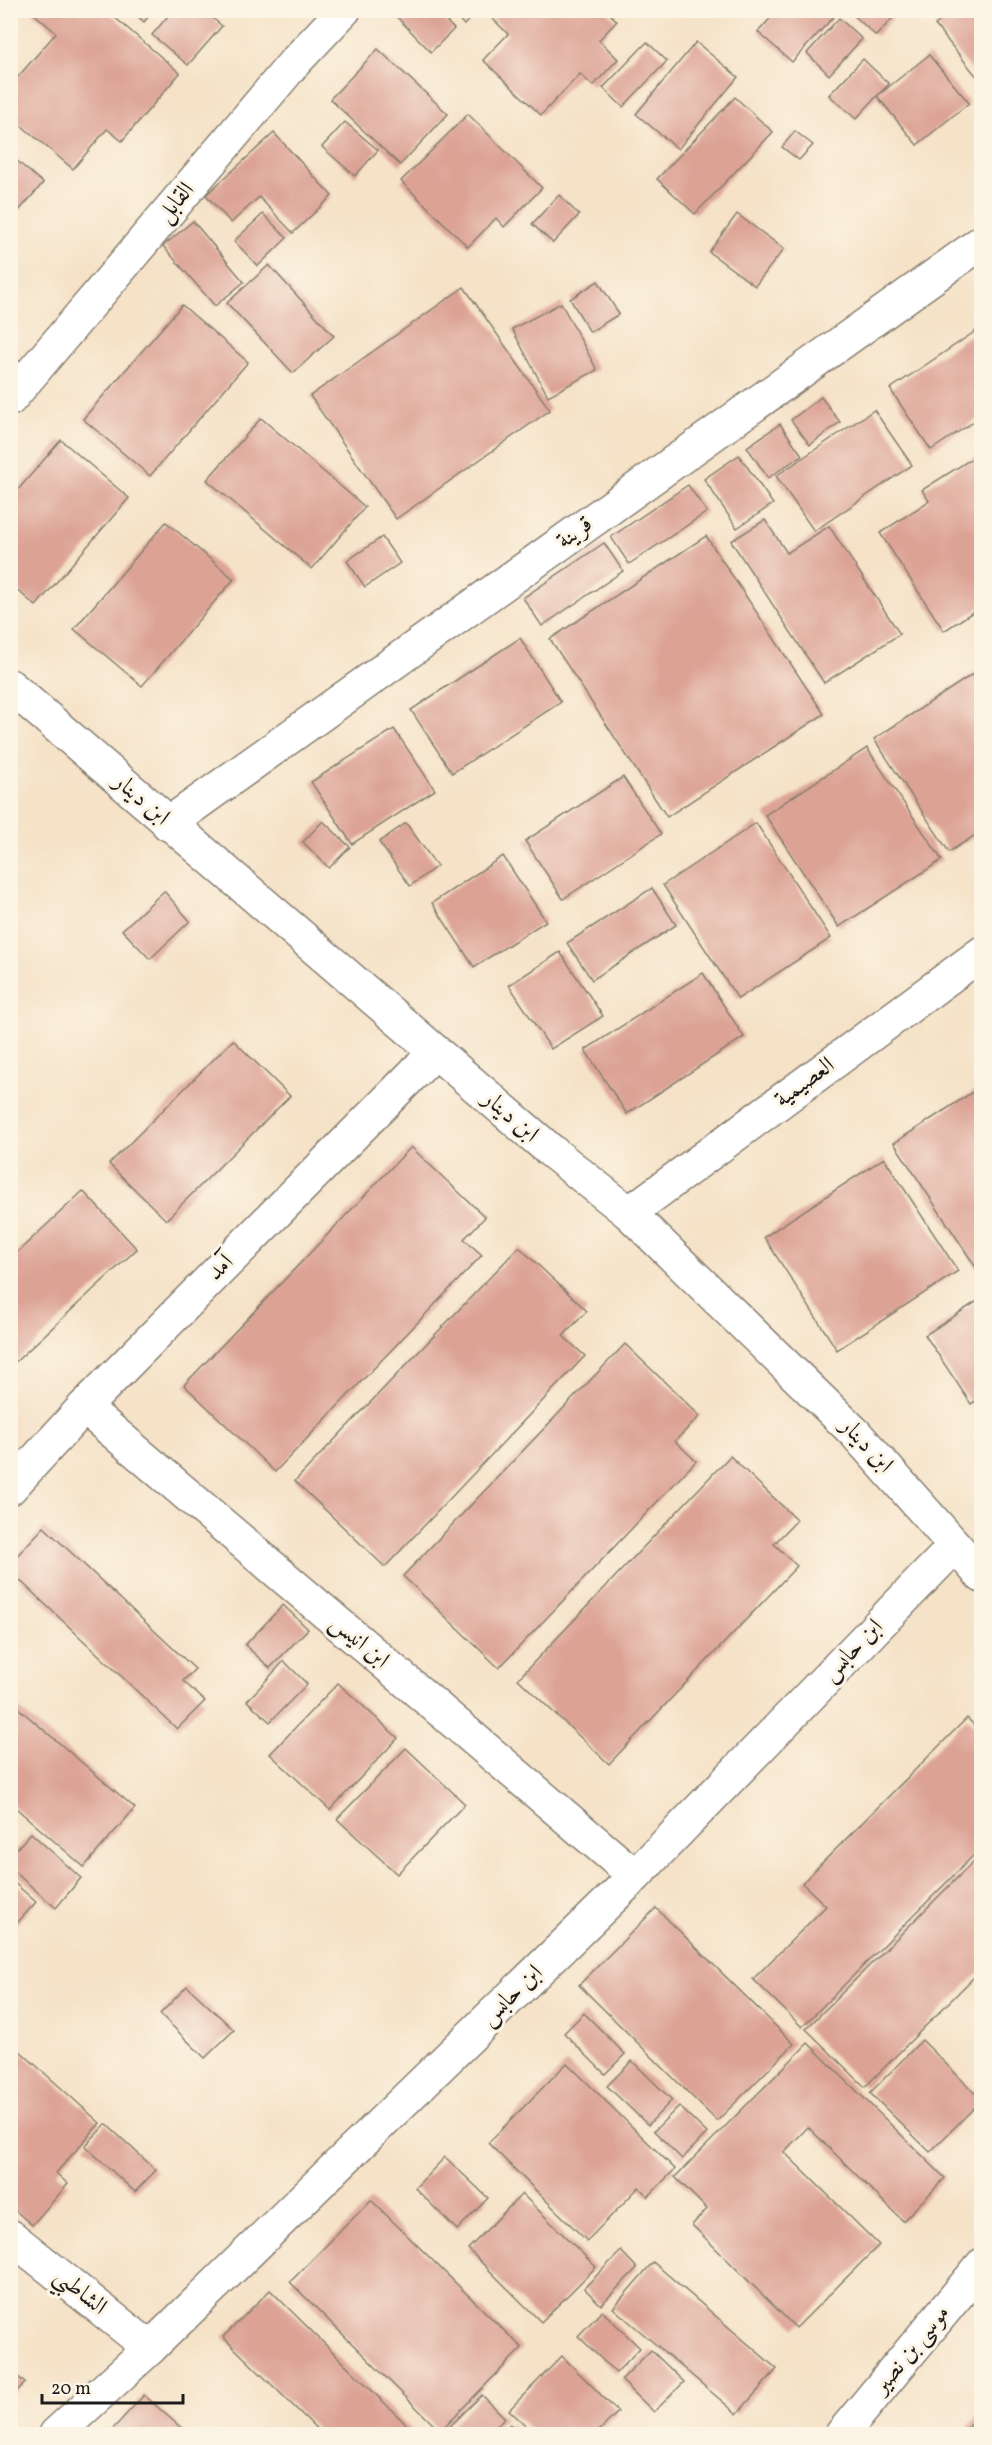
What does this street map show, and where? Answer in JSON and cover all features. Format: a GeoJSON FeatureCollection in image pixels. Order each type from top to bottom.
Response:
{"type":"FeatureCollection","features":[{"type":"Feature","properties":{"kind":"street","name":"القابل"},"geometry":{"type":"LineString","coordinates":[[10,399],[294,63],[344,10]]}},
{"type":"Feature","properties":{"kind":"street","name":"قرينة"},"geometry":{"type":"LineString","coordinates":[[168,824],[978,251]]}},
{"type":"Feature","properties":{"kind":"street","name":"ابن دينار"},"geometry":{"type":"LineString","coordinates":[[10,686],[435,1053],[551,1151],[630,1213],[855,1432],[981,1576]]}},
{"type":"Feature","properties":{"kind":"street","name":"العصيمية"},"geometry":{"type":"LineString","coordinates":[[630,1213],[981,953]]}},
{"type":"Feature","properties":{"kind":"street","name":"آمد"},"geometry":{"type":"LineString","coordinates":[[10,1488],[84,1407],[435,1053]]}},
{"type":"Feature","properties":{"kind":"street","name":"ابن انيس"},"geometry":{"type":"LineString","coordinates":[[84,1407],[635,1876]]}},
{"type":"Feature","properties":{"kind":"street","name":"ابن حابس"},"geometry":{"type":"LineString","coordinates":[[56,2434],[150,2348],[635,1876],[955,1546]]}},
{"type":"Feature","properties":{"kind":"street","name":"الشاطبي"},"geometry":{"type":"LineString","coordinates":[[10,2236],[150,2348]]}},
{"type":"Feature","properties":{"kind":"street","name":"موسى بن نصير"},"geometry":{"type":"LineString","coordinates":[[842,2434],[981,2265]]}},
{"type":"Feature","properties":{"kind":"building"},"geometry":{"type":"Polygon","coordinates":[[[30,10],[106,10],[180,73],[122,141],[107,129],[73,169],[10,116],[10,86],[56,33],[30,10]]]}},
{"type":"Feature","properties":{"kind":"building"},"geometry":{"type":"Polygon","coordinates":[[[131,10],[154,10],[144,22],[131,10]]]}},
{"type":"Feature","properties":{"kind":"building"},"geometry":{"type":"Polygon","coordinates":[[[173,10],[203,10],[222,26],[188,65],[152,35],[173,10]]]}},
{"type":"Feature","properties":{"kind":"building"},"geometry":{"type":"Polygon","coordinates":[[[390,10],[435,10],[454,29],[431,52],[390,10]]]}},
{"type":"Feature","properties":{"kind":"building"},"geometry":{"type":"Polygon","coordinates":[[[450,10],[478,10],[464,25],[450,10]]]}},
{"type":"Feature","properties":{"kind":"building"},"geometry":{"type":"Polygon","coordinates":[[[498,10],[606,10],[617,21],[599,40],[618,59],[593,86],[580,74],[541,115],[483,60],[508,34],[491,17],[498,10]]]}},
{"type":"Feature","properties":{"kind":"building"},"geometry":{"type":"Polygon","coordinates":[[[775,10],[832,10],[836,14],[792,62],[758,32],[776,12],[775,10]]]}},
{"type":"Feature","properties":{"kind":"building"},"geometry":{"type":"Polygon","coordinates":[[[848,10],[900,10],[876,36],[848,10]]]}},
{"type":"Feature","properties":{"kind":"building"},"geometry":{"type":"Polygon","coordinates":[[[954,10],[982,10],[982,83],[935,25],[954,10]]]}},
{"type":"Feature","properties":{"kind":"building"},"geometry":{"type":"Polygon","coordinates":[[[839,18],[862,39],[829,75],[807,53],[839,18]]]}},
{"type":"Feature","properties":{"kind":"building"},"geometry":{"type":"Polygon","coordinates":[[[647,42],[667,61],[623,107],[603,88],[647,42]]]}},
{"type":"Feature","properties":{"kind":"building"},"geometry":{"type":"Polygon","coordinates":[[[696,42],[738,77],[678,149],[636,114],[696,42]]]}},
{"type":"Feature","properties":{"kind":"building"},"geometry":{"type":"Polygon","coordinates":[[[378,49],[448,114],[400,165],[330,99],[378,49]]]}},
{"type":"Feature","properties":{"kind":"building"},"geometry":{"type":"Polygon","coordinates":[[[929,55],[969,103],[917,145],[877,96],[929,55]]]}},
{"type":"Feature","properties":{"kind":"building"},"geometry":{"type":"Polygon","coordinates":[[[863,59],[889,84],[856,119],[829,95],[863,59]]]}},
{"type":"Feature","properties":{"kind":"building"},"geometry":{"type":"Polygon","coordinates":[[[735,97],[773,132],[695,214],[657,179],[735,97]]]}},
{"type":"Feature","properties":{"kind":"building"},"geometry":{"type":"Polygon","coordinates":[[[468,114],[542,188],[504,227],[496,218],[468,247],[401,181],[468,114]]]}},
{"type":"Feature","properties":{"kind":"building"},"geometry":{"type":"Polygon","coordinates":[[[345,122],[378,150],[355,176],[322,147],[345,122]]]}},
{"type":"Feature","properties":{"kind":"building"},"geometry":{"type":"Polygon","coordinates":[[[795,131],[813,145],[799,160],[782,147],[795,131]]]}},
{"type":"Feature","properties":{"kind":"building"},"geometry":{"type":"Polygon","coordinates":[[[274,133],[332,196],[293,233],[259,197],[231,223],[206,195],[274,133]]]}},
{"type":"Feature","properties":{"kind":"building"},"geometry":{"type":"Polygon","coordinates":[[[10,155],[43,183],[10,221],[10,155]]]}},
{"type":"Feature","properties":{"kind":"building"},"geometry":{"type":"Polygon","coordinates":[[[559,195],[579,215],[553,243],[532,224],[559,195]]]}},
{"type":"Feature","properties":{"kind":"building"},"geometry":{"type":"Polygon","coordinates":[[[263,214],[287,238],[258,266],[234,241],[263,214]]]}},
{"type":"Feature","properties":{"kind":"building"},"geometry":{"type":"Polygon","coordinates":[[[737,214],[784,249],[755,286],[709,252],[737,214]]]}},
{"type":"Feature","properties":{"kind":"building"},"geometry":{"type":"Polygon","coordinates":[[[193,221],[244,282],[215,306],[163,246],[193,221]]]}},
{"type":"Feature","properties":{"kind":"building"},"geometry":{"type":"Polygon","coordinates":[[[269,265],[334,336],[293,373],[227,303],[269,265]]]}},
{"type":"Feature","properties":{"kind":"building"},"geometry":{"type":"Polygon","coordinates":[[[598,281],[619,314],[590,332],[570,299],[598,281]]]}},
{"type":"Feature","properties":{"kind":"building"},"geometry":{"type":"Polygon","coordinates":[[[464,287],[550,410],[396,519],[310,396],[464,287]]]}},
{"type":"Feature","properties":{"kind":"building"},"geometry":{"type":"Polygon","coordinates":[[[561,303],[597,370],[548,396],[512,329],[561,303]]]}},
{"type":"Feature","properties":{"kind":"building"},"geometry":{"type":"Polygon","coordinates":[[[182,305],[248,362],[150,476],[83,419],[182,305]]]}},
{"type":"Feature","properties":{"kind":"building"},"geometry":{"type":"Polygon","coordinates":[[[976,331],[982,339],[982,416],[931,450],[890,389],[976,331]]]}},
{"type":"Feature","properties":{"kind":"building"},"geometry":{"type":"Polygon","coordinates":[[[821,397],[840,422],[810,445],[791,420],[821,397]]]}},
{"type":"Feature","properties":{"kind":"building"},"geometry":{"type":"Polygon","coordinates":[[[874,410],[912,465],[814,531],[776,476],[874,410]]]}},
{"type":"Feature","properties":{"kind":"building"},"geometry":{"type":"Polygon","coordinates":[[[261,418],[365,507],[312,569],[207,480],[261,418]]]}},
{"type":"Feature","properties":{"kind":"building"},"geometry":{"type":"Polygon","coordinates":[[[780,424],[802,455],[768,478],[747,447],[780,424]]]}},
{"type":"Feature","properties":{"kind":"building"},"geometry":{"type":"Polygon","coordinates":[[[61,440],[129,498],[36,606],[10,584],[10,499],[61,440]]]}},
{"type":"Feature","properties":{"kind":"building"},"geometry":{"type":"Polygon","coordinates":[[[982,452],[982,606],[944,631],[880,533],[929,501],[922,490],[982,452]]]}},
{"type":"Feature","properties":{"kind":"building"},"geometry":{"type":"Polygon","coordinates":[[[739,455],[773,504],[737,528],[704,479],[739,455]]]}},
{"type":"Feature","properties":{"kind":"building"},"geometry":{"type":"Polygon","coordinates":[[[688,485],[707,512],[629,564],[611,537],[688,485]]]}},
{"type":"Feature","properties":{"kind":"building"},"geometry":{"type":"Polygon","coordinates":[[[765,520],[787,553],[829,526],[900,634],[824,683],[731,541],[765,520]]]}},
{"type":"Feature","properties":{"kind":"building"},"geometry":{"type":"Polygon","coordinates":[[[166,522],[234,579],[142,686],[74,629],[166,522]]]}},
{"type":"Feature","properties":{"kind":"building"},"geometry":{"type":"Polygon","coordinates":[[[706,536],[824,714],[667,817],[550,639],[706,536]]]}},
{"type":"Feature","properties":{"kind":"building"},"geometry":{"type":"Polygon","coordinates":[[[382,537],[400,563],[365,587],[347,561],[382,537]]]}},
{"type":"Feature","properties":{"kind":"building"},"geometry":{"type":"Polygon","coordinates":[[[604,543],[623,571],[542,626],[523,598],[604,543]]]}},
{"type":"Feature","properties":{"kind":"building"},"geometry":{"type":"Polygon","coordinates":[[[520,638],[561,702],[452,773],[411,710],[520,638]]]}},
{"type":"Feature","properties":{"kind":"building"},"geometry":{"type":"Polygon","coordinates":[[[982,668],[982,831],[949,852],[874,739],[982,668]]]}},
{"type":"Feature","properties":{"kind":"building"},"geometry":{"type":"Polygon","coordinates":[[[394,729],[435,790],[352,844],[311,782],[394,729]]]}},
{"type":"Feature","properties":{"kind":"building"},"geometry":{"type":"Polygon","coordinates":[[[867,748],[942,860],[839,927],[765,815],[867,748]]]}},
{"type":"Feature","properties":{"kind":"building"},"geometry":{"type":"Polygon","coordinates":[[[623,777],[661,834],[563,899],[525,841],[623,777]]]}},
{"type":"Feature","properties":{"kind":"building"},"geometry":{"type":"Polygon","coordinates":[[[323,821],[350,847],[329,868],[303,842],[323,821]]]}},
{"type":"Feature","properties":{"kind":"building"},"geometry":{"type":"Polygon","coordinates":[[[406,823],[437,866],[410,886],[379,842],[406,823]]]}},
{"type":"Feature","properties":{"kind":"building"},"geometry":{"type":"Polygon","coordinates":[[[756,823],[831,938],[738,999],[663,885],[756,823]]]}},
{"type":"Feature","properties":{"kind":"building"},"geometry":{"type":"Polygon","coordinates":[[[503,856],[546,921],[474,967],[432,903],[503,856]]]}},
{"type":"Feature","properties":{"kind":"building"},"geometry":{"type":"Polygon","coordinates":[[[652,888],[676,925],[592,980],[567,943],[652,888]]]}},
{"type":"Feature","properties":{"kind":"building"},"geometry":{"type":"Polygon","coordinates":[[[164,891],[190,921],[150,959],[122,930],[164,891]]]}},
{"type":"Feature","properties":{"kind":"building"},"geometry":{"type":"Polygon","coordinates":[[[560,952],[603,1016],[551,1049],[509,985],[560,952]]]}},
{"type":"Feature","properties":{"kind":"building"},"geometry":{"type":"Polygon","coordinates":[[[703,973],[744,1037],[627,1114],[585,1050],[703,973]]]}},
{"type":"Feature","properties":{"kind":"building"},"geometry":{"type":"Polygon","coordinates":[[[233,1040],[290,1096],[166,1220],[109,1164],[233,1040]]]}},
{"type":"Feature","properties":{"kind":"building"},"geometry":{"type":"Polygon","coordinates":[[[982,1086],[982,1271],[979,1272],[894,1143],[982,1086]]]}},
{"type":"Feature","properties":{"kind":"building"},"geometry":{"type":"Polygon","coordinates":[[[411,1147],[485,1217],[464,1239],[482,1255],[275,1472],[184,1385],[411,1147]]]}},
{"type":"Feature","properties":{"kind":"building"},"geometry":{"type":"Polygon","coordinates":[[[884,1158],[958,1271],[837,1350],[764,1237],[884,1158]]]}},
{"type":"Feature","properties":{"kind":"building"},"geometry":{"type":"Polygon","coordinates":[[[83,1191],[137,1249],[10,1367],[10,1259],[83,1191]]]}},
{"type":"Feature","properties":{"kind":"building"},"geometry":{"type":"Polygon","coordinates":[[[519,1247],[587,1311],[563,1336],[585,1356],[385,1567],[295,1481],[519,1247]]]}},
{"type":"Feature","properties":{"kind":"building"},"geometry":{"type":"Polygon","coordinates":[[[982,1298],[982,1397],[971,1404],[925,1335],[982,1298]]]}},
{"type":"Feature","properties":{"kind":"building"},"geometry":{"type":"Polygon","coordinates":[[[625,1344],[700,1416],[675,1441],[696,1461],[499,1668],[403,1576],[625,1344]]]}},
{"type":"Feature","properties":{"kind":"building"},"geometry":{"type":"Polygon","coordinates":[[[730,1456],[797,1520],[774,1544],[797,1566],[609,1764],[518,1679],[730,1456]]]}},
{"type":"Feature","properties":{"kind":"building"},"geometry":{"type":"Polygon","coordinates":[[[44,1527],[195,1669],[183,1681],[205,1701],[177,1729],[10,1571],[10,1563],[44,1527]]]}},
{"type":"Feature","properties":{"kind":"building"},"geometry":{"type":"Polygon","coordinates":[[[283,1605],[308,1629],[270,1668],[245,1645],[283,1605]]]}},
{"type":"Feature","properties":{"kind":"building"},"geometry":{"type":"Polygon","coordinates":[[[284,1661],[307,1684],[270,1722],[247,1701],[284,1661]]]}},
{"type":"Feature","properties":{"kind":"building"},"geometry":{"type":"Polygon","coordinates":[[[338,1683],[398,1738],[330,1810],[270,1754],[338,1683]]]}},
{"type":"Feature","properties":{"kind":"building"},"geometry":{"type":"Polygon","coordinates":[[[10,1701],[135,1808],[84,1867],[10,1803],[10,1701]]]}},
{"type":"Feature","properties":{"kind":"building"},"geometry":{"type":"Polygon","coordinates":[[[967,1718],[982,1733],[982,1847],[802,2027],[753,1979],[826,1906],[802,1883],[967,1718]]]}},
{"type":"Feature","properties":{"kind":"building"},"geometry":{"type":"Polygon","coordinates":[[[406,1748],[465,1804],[397,1874],[337,1819],[406,1748]]]}},
{"type":"Feature","properties":{"kind":"building"},"geometry":{"type":"Polygon","coordinates":[[[31,1833],[81,1878],[56,1908],[10,1868],[10,1856],[31,1833]]]}},
{"type":"Feature","properties":{"kind":"building"},"geometry":{"type":"Polygon","coordinates":[[[982,1853],[982,1969],[865,2087],[806,2029],[982,1853]]]}},
{"type":"Feature","properties":{"kind":"building"},"geometry":{"type":"Polygon","coordinates":[[[10,1879],[36,1902],[10,1931],[10,1879]]]}},
{"type":"Feature","properties":{"kind":"building"},"geometry":{"type":"Polygon","coordinates":[[[656,1908],[794,2044],[717,2121],[579,1985],[656,1908]]]}},
{"type":"Feature","properties":{"kind":"building"},"geometry":{"type":"Polygon","coordinates":[[[187,1986],[234,2030],[205,2058],[160,2014],[187,1986]]]}},
{"type":"Feature","properties":{"kind":"building"},"geometry":{"type":"Polygon","coordinates":[[[584,2013],[625,2054],[605,2074],[564,2033],[584,2013]]]}},
{"type":"Feature","properties":{"kind":"building"},"geometry":{"type":"Polygon","coordinates":[[[922,2040],[982,2100],[930,2152],[870,2093],[922,2040]]]}},
{"type":"Feature","properties":{"kind":"building"},"geometry":{"type":"Polygon","coordinates":[[[10,2042],[100,2123],[56,2173],[68,2184],[32,2225],[10,2206],[10,2042]]]}},
{"type":"Feature","properties":{"kind":"building"},"geometry":{"type":"Polygon","coordinates":[[[808,2043],[945,2178],[903,2221],[808,2127],[784,2152],[879,2245],[796,2328],[692,2225],[707,2209],[675,2177],[808,2043]]]}},
{"type":"Feature","properties":{"kind":"building"},"geometry":{"type":"Polygon","coordinates":[[[632,2061],[672,2100],[648,2125],[607,2086],[632,2061]]]}},
{"type":"Feature","properties":{"kind":"building"},"geometry":{"type":"Polygon","coordinates":[[[567,2063],[675,2169],[648,2197],[639,2187],[587,2241],[488,2143],[567,2063]]]}},
{"type":"Feature","properties":{"kind":"building"},"geometry":{"type":"Polygon","coordinates":[[[679,2106],[707,2133],[682,2159],[654,2131],[679,2106]]]}},
{"type":"Feature","properties":{"kind":"building"},"geometry":{"type":"Polygon","coordinates":[[[106,2124],[156,2170],[135,2192],[85,2146],[106,2124]]]}},
{"type":"Feature","properties":{"kind":"building"},"geometry":{"type":"Polygon","coordinates":[[[445,2157],[488,2198],[457,2230],[415,2188],[445,2157]]]}},
{"type":"Feature","properties":{"kind":"building"},"geometry":{"type":"Polygon","coordinates":[[[522,2194],[596,2267],[541,2322],[468,2249],[522,2194]]]}},
{"type":"Feature","properties":{"kind":"building"},"geometry":{"type":"Polygon","coordinates":[[[371,2200],[522,2348],[440,2431],[290,2282],[371,2200]]]}},
{"type":"Feature","properties":{"kind":"building"},"geometry":{"type":"Polygon","coordinates":[[[621,2251],[637,2268],[601,2305],[584,2288],[621,2251]]]}},
{"type":"Feature","properties":{"kind":"building"},"geometry":{"type":"Polygon","coordinates":[[[653,2262],[777,2369],[737,2414],[613,2308],[653,2262]]]}},
{"type":"Feature","properties":{"kind":"building"},"geometry":{"type":"Polygon","coordinates":[[[270,2290],[416,2434],[322,2434],[223,2337],[270,2290]]]}},
{"type":"Feature","properties":{"kind":"building"},"geometry":{"type":"Polygon","coordinates":[[[602,2311],[640,2348],[616,2373],[578,2336],[602,2311]]]}},
{"type":"Feature","properties":{"kind":"building"},"geometry":{"type":"Polygon","coordinates":[[[651,2350],[684,2382],[654,2412],[621,2380],[651,2350]]]}},
{"type":"Feature","properties":{"kind":"building"},"geometry":{"type":"Polygon","coordinates":[[[562,2356],[618,2412],[596,2434],[535,2434],[509,2410],[562,2356]]]}},
{"type":"Feature","properties":{"kind":"building"},"geometry":{"type":"Polygon","coordinates":[[[10,2370],[25,2383],[10,2398],[10,2370]]]}},
{"type":"Feature","properties":{"kind":"building"},"geometry":{"type":"Polygon","coordinates":[[[144,2395],[188,2434],[113,2434],[110,2432],[144,2395]]]}},
{"type":"Feature","properties":{"kind":"building"},"geometry":{"type":"Polygon","coordinates":[[[482,2395],[505,2418],[489,2434],[442,2434],[482,2395]]]}},
{"type":"Feature","properties":{"kind":"building"},"geometry":{"type":"Polygon","coordinates":[[[982,2409],[982,2434],[963,2434],[982,2409]]]}},
{"type":"Feature","properties":{"kind":"building"},"geometry":{"type":"Polygon","coordinates":[[[510,2424],[521,2434],[499,2434],[510,2424]]]}}]}
